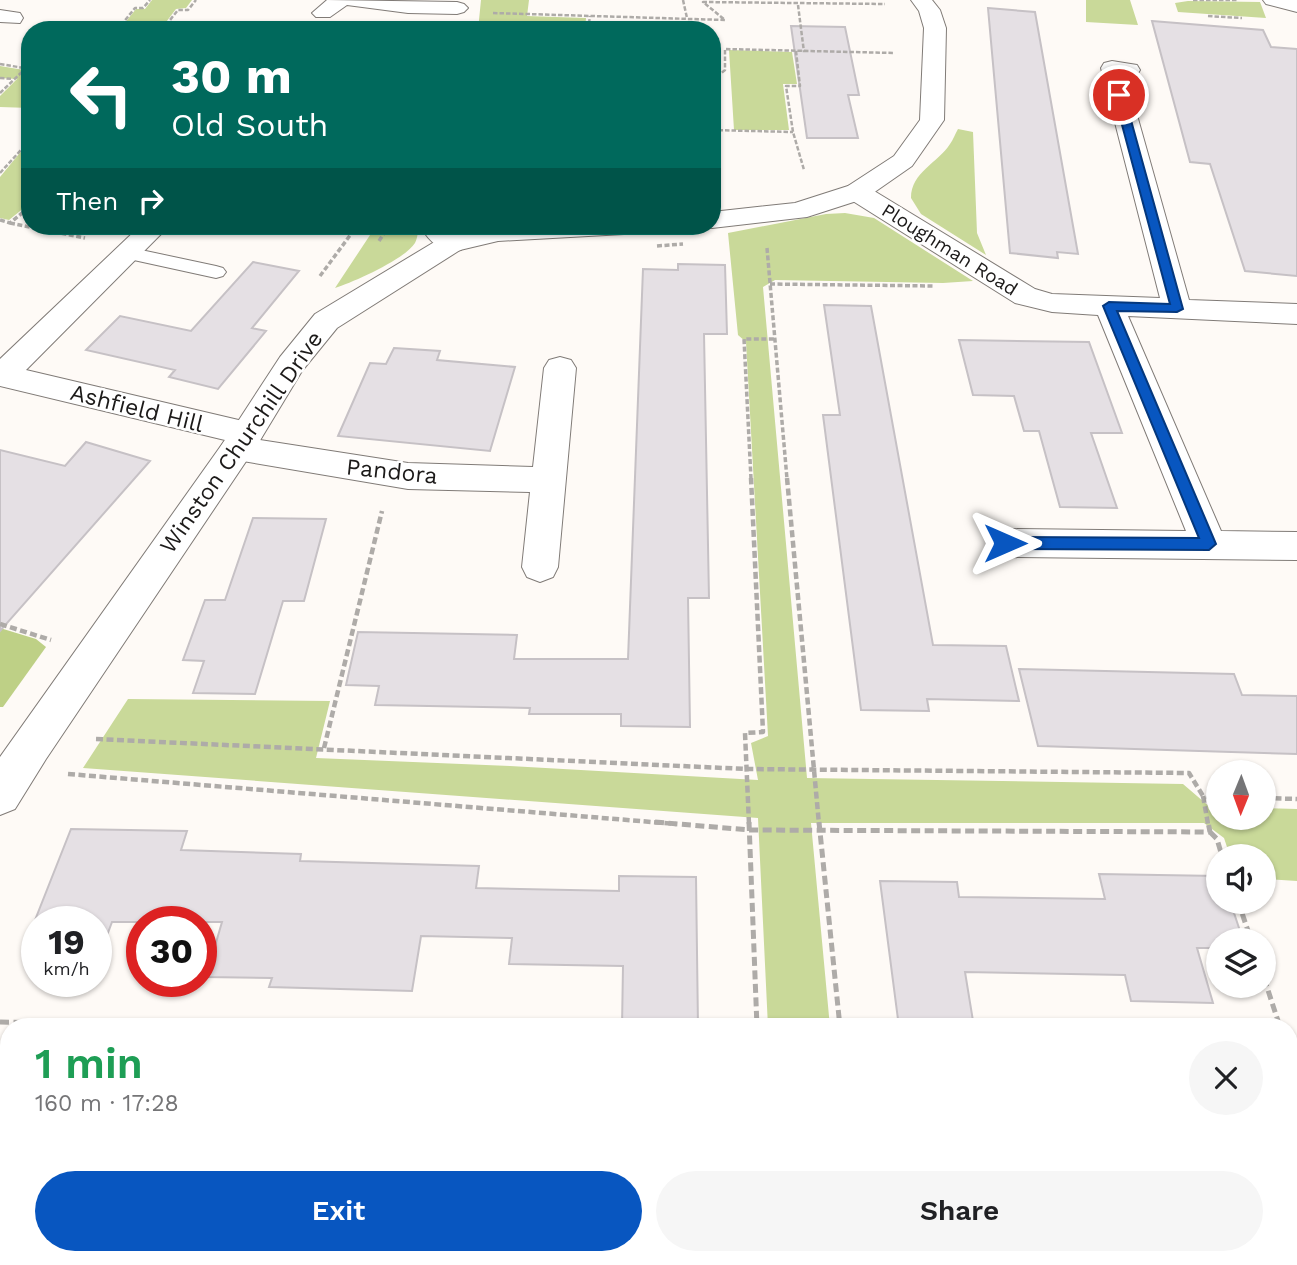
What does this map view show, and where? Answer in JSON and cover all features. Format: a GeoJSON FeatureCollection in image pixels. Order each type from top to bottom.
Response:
{"type":"FeatureCollection","features":[{"type":"Feature","properties":{"kind":"street"},"geometry":{"type":"LineString","coordinates":[[352,0],[456,12]]}},
{"type":"Feature","properties":{"kind":"street"},"geometry":{"type":"LineString","coordinates":[[721,219],[798,211],[857,192],[903,161],[932,120],[935,28],[929,10],[921,0]]}},
{"type":"Feature","properties":{"kind":"street"},"geometry":{"type":"LineString","coordinates":[[1273,0],[1297,6]]}},
{"type":"Feature","properties":{"kind":"street"},"geometry":{"type":"LineString","coordinates":[[1129,70],[1112,68],[1177,309]]}},
{"type":"Feature","properties":{"kind":"street","name":"Ploughman Road"},"geometry":{"type":"LineString","coordinates":[[857,192],[1025,296],[1052,303],[1297,314]]}},
{"type":"Feature","properties":{"kind":"street"},"geometry":{"type":"LineString","coordinates":[[0,408],[10,377],[146,235]]}},
{"type":"Feature","properties":{"kind":"street","name":"Winston Churchill Drive"},"geometry":{"type":"LineString","coordinates":[[0,795],[31,744],[242,441],[307,340],[326,321],[442,235]]}},
{"type":"Feature","properties":{"kind":"street"},"geometry":{"type":"LineString","coordinates":[[1109,306],[1209,544]]}},
{"type":"Feature","properties":{"kind":"street"},"geometry":{"type":"LineString","coordinates":[[540,567],[560,368]]}},
{"type":"Feature","properties":{"kind":"street","name":"Ashfield Hill"},"geometry":{"type":"LineString","coordinates":[[10,377],[242,441]]}},
{"type":"Feature","properties":{"kind":"street","name":"Pandora"},"geometry":{"type":"LineString","coordinates":[[242,441],[408,476],[548,480]]}},
{"type":"Feature","properties":{"kind":"street"},"geometry":{"type":"LineString","coordinates":[[1005,543],[1297,546]]}},
{"type":"Feature","properties":{"kind":"lane"},"geometry":{"type":"LineString","coordinates":[[130,251],[216,272]]}},
{"type":"Feature","properties":{"kind":"path"},"geometry":{"type":"LineString","coordinates":[[124,21],[135,8],[144,8],[150,0]]}},
{"type":"Feature","properties":{"kind":"path"},"geometry":{"type":"LineString","coordinates":[[169,21],[178,10],[188,10],[196,0]]}},
{"type":"Feature","properties":{"kind":"path"},"geometry":{"type":"LineString","coordinates":[[683,0],[687,18]]}},
{"type":"Feature","properties":{"kind":"path"},"geometry":{"type":"LineString","coordinates":[[1193,0],[1238,0]]}},
{"type":"Feature","properties":{"kind":"path"},"geometry":{"type":"LineString","coordinates":[[456,12],[725,20],[701,1]]}},
{"type":"Feature","properties":{"kind":"path"},"geometry":{"type":"LineString","coordinates":[[701,1],[798,5],[895,4]]}},
{"type":"Feature","properties":{"kind":"path"},"geometry":{"type":"LineString","coordinates":[[798,5],[804,52]]}},
{"type":"Feature","properties":{"kind":"path"},"geometry":{"type":"LineString","coordinates":[[589,21],[590,16]]}},
{"type":"Feature","properties":{"kind":"path"},"geometry":{"type":"LineString","coordinates":[[721,73],[724,70],[725,49],[902,54]]}},
{"type":"Feature","properties":{"kind":"path"},"geometry":{"type":"LineString","coordinates":[[796,51],[800,86],[786,86],[793,132],[806,175]]}},
{"type":"Feature","properties":{"kind":"path"},"geometry":{"type":"LineString","coordinates":[[0,64],[21,68]]}},
{"type":"Feature","properties":{"kind":"path"},"geometry":{"type":"LineString","coordinates":[[0,93],[21,73]]}},
{"type":"Feature","properties":{"kind":"path"},"geometry":{"type":"LineString","coordinates":[[0,78],[13,79]]}},
{"type":"Feature","properties":{"kind":"path"},"geometry":{"type":"LineString","coordinates":[[721,130],[793,132]]}},
{"type":"Feature","properties":{"kind":"path"},"geometry":{"type":"LineString","coordinates":[[0,173],[21,150]]}},
{"type":"Feature","properties":{"kind":"path"},"geometry":{"type":"LineString","coordinates":[[10,223],[21,214]]}},
{"type":"Feature","properties":{"kind":"path"},"geometry":{"type":"LineString","coordinates":[[0,220],[21,226]]}},
{"type":"Feature","properties":{"kind":"path"},"geometry":{"type":"LineString","coordinates":[[61,235],[130,251]]}},
{"type":"Feature","properties":{"kind":"path"},"geometry":{"type":"LineString","coordinates":[[766,239],[813,769],[839,1018]]}},
{"type":"Feature","properties":{"kind":"path"},"geometry":{"type":"LineString","coordinates":[[654,247],[692,244]]}},
{"type":"Feature","properties":{"kind":"path"},"geometry":{"type":"LineString","coordinates":[[770,284],[1007,287]]}},
{"type":"Feature","properties":{"kind":"path"},"geometry":{"type":"LineString","coordinates":[[757,1018],[745,733],[763,732],[744,339],[774,339]]}},
{"type":"Feature","properties":{"kind":"path"},"geometry":{"type":"LineString","coordinates":[[324,748],[385,498],[408,476]]}},
{"type":"Feature","properties":{"kind":"path"},"geometry":{"type":"LineString","coordinates":[[1210,832],[750,830],[67,774],[97,738],[746,769],[1189,773],[1203,796],[1210,832],[1218,844]]}},
{"type":"Feature","properties":{"kind":"path"},"geometry":{"type":"LineString","coordinates":[[31,744],[79,757]]}},
{"type":"Feature","properties":{"kind":"path"},"geometry":{"type":"LineString","coordinates":[[1276,798],[1297,799]]}},
{"type":"Feature","properties":{"kind":"path"},"geometry":{"type":"LineString","coordinates":[[1271,998],[1277,1018]]}},
{"type":"Feature","properties":{"kind":"green space"},"geometry":{"type":"Polygon","coordinates":[[[152,0],[192,0],[186,8],[176,9],[167,21],[126,21],[136,9],[145,9],[152,0]]]}},
{"type":"Feature","properties":{"kind":"green space"},"geometry":{"type":"Polygon","coordinates":[[[481,0],[529,0],[527,16],[586,18],[586,21],[479,21],[481,0]]]}},
{"type":"Feature","properties":{"kind":"green space"},"geometry":{"type":"Polygon","coordinates":[[[1086,0],[1130,0],[1138,25],[1086,22],[1086,0]]]}},
{"type":"Feature","properties":{"kind":"green space"},"geometry":{"type":"Polygon","coordinates":[[[1260,2],[1266,18],[1178,12],[1175,3],[1260,2]]]}},
{"type":"Feature","properties":{"kind":"green space"},"geometry":{"type":"Polygon","coordinates":[[[729,50],[792,52],[797,84],[783,84],[789,130],[734,130],[729,50]]]}},
{"type":"Feature","properties":{"kind":"green space"},"geometry":{"type":"Polygon","coordinates":[[[0,66],[21,70],[21,108],[0,107],[0,96],[17,79],[0,78],[0,66]]]}},
{"type":"Feature","properties":{"kind":"green space"},"geometry":{"type":"Polygon","coordinates":[[[958,129],[973,132],[977,233],[986,255],[921,214],[911,198],[915,181],[945,151],[958,129]]]}},
{"type":"Feature","properties":{"kind":"green space"},"geometry":{"type":"Polygon","coordinates":[[[21,152],[21,210],[9,220],[0,218],[0,177],[21,152]]]}},
{"type":"Feature","properties":{"kind":"green space"},"geometry":{"type":"Polygon","coordinates":[[[845,213],[874,218],[973,281],[943,283],[775,280],[763,287],[807,778],[1183,784],[1206,804],[1206,824],[811,823],[829,1018],[768,1018],[758,818],[83,768],[128,699],[330,701],[316,758],[758,780],[751,743],[768,736],[746,342],[738,335],[728,233],[826,214],[845,213]]]}},
{"type":"Feature","properties":{"kind":"green space"},"geometry":{"type":"Polygon","coordinates":[[[370,235],[418,235],[415,243],[401,256],[335,288],[370,235]]]}},
{"type":"Feature","properties":{"kind":"green space"},"geometry":{"type":"Polygon","coordinates":[[[0,628],[36,639],[46,647],[3,707],[0,707],[0,628]]]}},
{"type":"Feature","properties":{"kind":"green space"},"geometry":{"type":"Polygon","coordinates":[[[1276,808],[1297,809],[1297,881],[1276,880],[1276,844],[1226,844],[1224,838],[1213,830],[1276,830],[1276,808]]]}},
{"type":"Feature","properties":{"kind":"building"},"geometry":{"type":"Polygon","coordinates":[[[988,8],[1035,12],[1078,254],[1057,252],[1058,258],[1010,253],[988,8]]]}},
{"type":"Feature","properties":{"kind":"building"},"geometry":{"type":"Polygon","coordinates":[[[1152,21],[1263,30],[1271,47],[1297,49],[1297,276],[1245,271],[1210,164],[1190,162],[1152,21]]]}},
{"type":"Feature","properties":{"kind":"building"},"geometry":{"type":"Polygon","coordinates":[[[791,26],[845,27],[859,95],[848,95],[858,138],[807,138],[791,26]]]}},
{"type":"Feature","properties":{"kind":"building"},"geometry":{"type":"Polygon","coordinates":[[[253,262],[299,271],[252,328],[266,331],[218,389],[169,377],[175,370],[86,350],[120,316],[191,331],[253,262]]]}},
{"type":"Feature","properties":{"kind":"building"},"geometry":{"type":"Polygon","coordinates":[[[678,264],[725,265],[727,334],[704,334],[709,598],[688,598],[690,727],[621,726],[621,714],[529,714],[530,708],[375,705],[379,686],[346,685],[358,632],[517,635],[514,659],[628,659],[643,269],[678,270],[678,264]]]}},
{"type":"Feature","properties":{"kind":"building"},"geometry":{"type":"Polygon","coordinates":[[[824,305],[871,306],[933,645],[1006,646],[1019,701],[927,699],[929,711],[861,710],[823,415],[840,415],[824,305]]]}},
{"type":"Feature","properties":{"kind":"building"},"geometry":{"type":"Polygon","coordinates":[[[959,340],[1089,342],[1122,433],[1091,433],[1117,508],[1060,507],[1039,431],[1024,431],[1014,396],[973,395],[959,340]]]}},
{"type":"Feature","properties":{"kind":"building"},"geometry":{"type":"Polygon","coordinates":[[[394,348],[440,351],[437,360],[515,367],[490,451],[338,436],[370,363],[386,364],[394,348]]]}},
{"type":"Feature","properties":{"kind":"building"},"geometry":{"type":"Polygon","coordinates":[[[86,442],[150,461],[0,631],[0,450],[65,466],[86,442]]]}},
{"type":"Feature","properties":{"kind":"building"},"geometry":{"type":"Polygon","coordinates":[[[253,518],[326,519],[304,601],[283,601],[255,694],[193,693],[204,661],[183,660],[205,600],[225,600],[253,518]]]}},
{"type":"Feature","properties":{"kind":"building"},"geometry":{"type":"Polygon","coordinates":[[[1019,669],[1234,674],[1242,695],[1297,696],[1297,754],[1038,746],[1019,669]]]}},
{"type":"Feature","properties":{"kind":"building"},"geometry":{"type":"Polygon","coordinates":[[[71,829],[187,831],[181,850],[301,854],[300,861],[479,866],[476,888],[619,891],[619,876],[696,877],[698,1018],[622,1018],[623,966],[509,964],[512,938],[421,936],[412,991],[269,987],[272,978],[217,977],[217,939],[222,922],[217,922],[217,906],[126,906],[126,922],[112,922],[112,906],[41,906],[71,829]]]}},
{"type":"Feature","properties":{"kind":"building"},"geometry":{"type":"Polygon","coordinates":[[[1099,874],[1206,876],[1206,914],[1234,914],[1239,928],[1206,928],[1206,948],[1197,948],[1206,979],[1206,998],[1212,998],[1213,1003],[1131,1001],[1125,975],[965,972],[973,1018],[898,1018],[880,881],[957,882],[959,897],[1105,899],[1099,874]]]}},
{"type":"Feature","properties":{"kind":"route"},"geometry":{"type":"LineString","coordinates":[[1005,543],[1209,544],[1109,306],[1177,309],[1119,95]]}}]}
